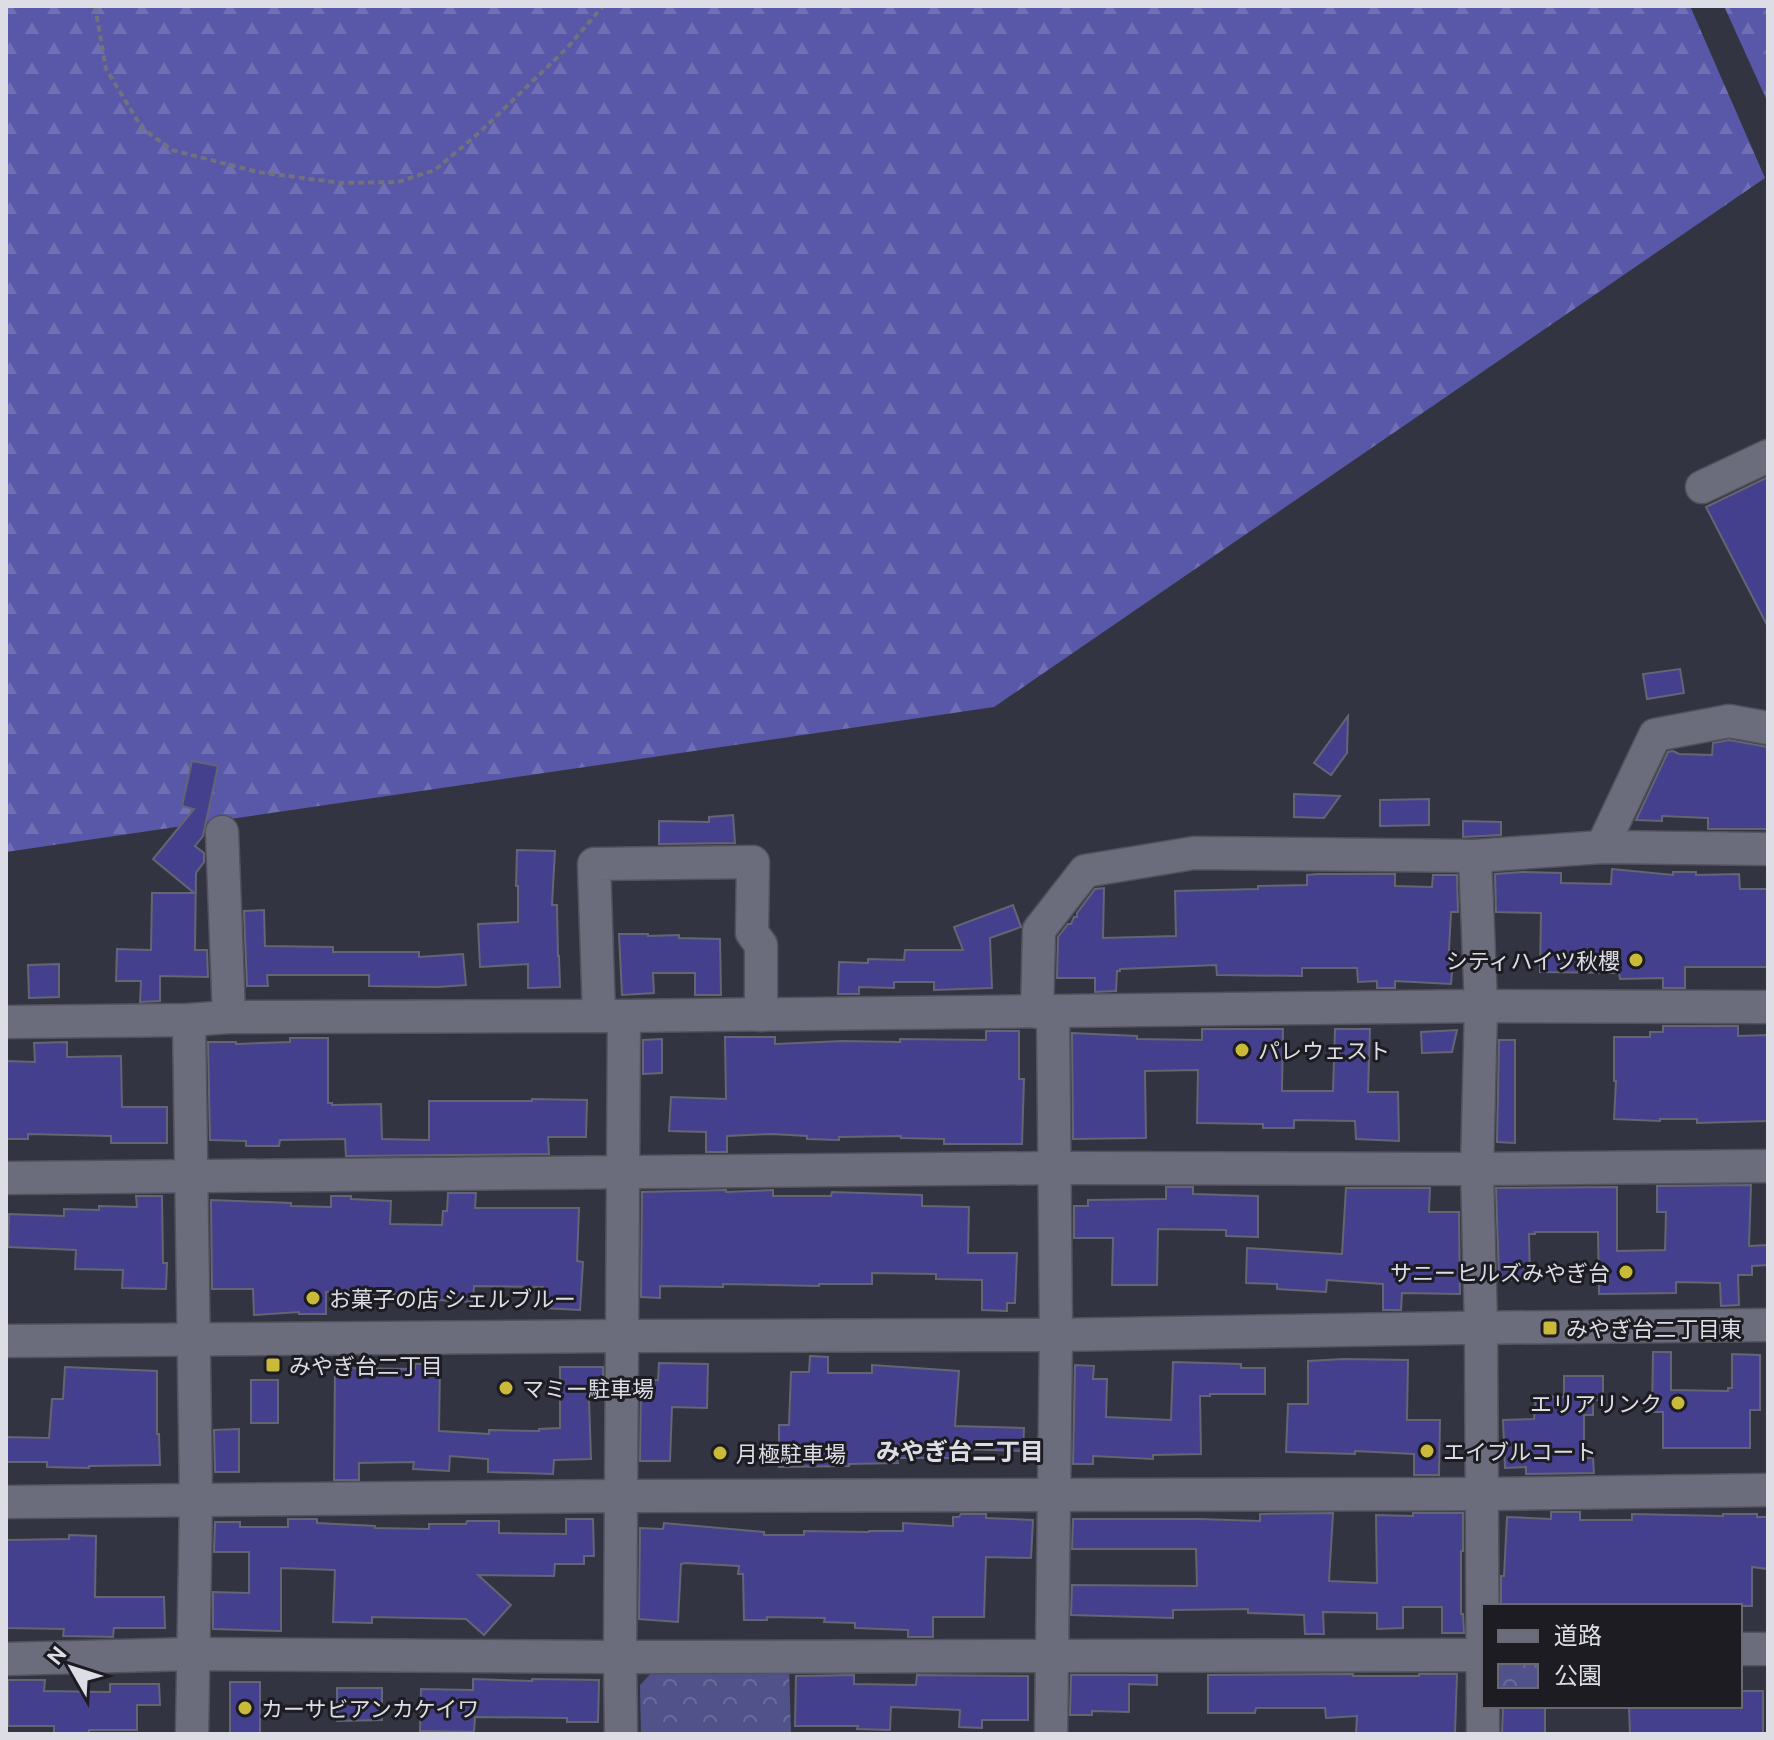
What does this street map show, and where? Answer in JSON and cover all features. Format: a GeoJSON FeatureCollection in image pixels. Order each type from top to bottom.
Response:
{"type":"FeatureCollection","features":[{"type":"Feature","properties":{"kind":"street"},"geometry":{"type":"LineString","coordinates":[[1702,487],[1768,456]]}},
{"type":"Feature","properties":{"kind":"street"},"geometry":{"type":"LineString","coordinates":[[1602,847],[1655,735],[1729,721],[1768,728]]}},
{"type":"Feature","properties":{"kind":"street"},"geometry":{"type":"LineString","coordinates":[[222,832],[229,1017]]}},
{"type":"Feature","properties":{"kind":"street"},"geometry":{"type":"LineString","coordinates":[[1051,1734],[1056,1168],[1039,930],[1085,871],[1194,853],[1475,856],[1602,847],[1768,849]]}},
{"type":"Feature","properties":{"kind":"street"},"geometry":{"type":"LineString","coordinates":[[1475,856],[1481,1006],[1477,1169],[1484,1604]]}},
{"type":"Feature","properties":{"kind":"street"},"geometry":{"type":"LineString","coordinates":[[621,1734],[623,1173],[612,1016],[594,864],[753,862],[752,933],[761,945],[761,1015]]}},
{"type":"Feature","properties":{"kind":"street"},"geometry":{"type":"LineString","coordinates":[[6,1022],[229,1017],[761,1015],[1481,1006],[1768,1007]]}},
{"type":"Feature","properties":{"kind":"street"},"geometry":{"type":"LineString","coordinates":[[189,1020],[196,1500],[192,1734]]}},
{"type":"Feature","properties":{"kind":"street"},"geometry":{"type":"LineString","coordinates":[[6,1178],[1056,1168],[1768,1166]]}},
{"type":"Feature","properties":{"kind":"street"},"geometry":{"type":"LineString","coordinates":[[6,1341],[1056,1335],[1768,1325]]}},
{"type":"Feature","properties":{"kind":"street"},"geometry":{"type":"LineString","coordinates":[[6,1502],[1768,1490]]}},
{"type":"Feature","properties":{"kind":"street"},"geometry":{"type":"LineString","coordinates":[[1742,1649],[1768,1649]]}},
{"type":"Feature","properties":{"kind":"street"},"geometry":{"type":"LineString","coordinates":[[6,1659],[193,1654],[620,1657],[1482,1655]]}},
{"type":"Feature","properties":{"kind":"street"},"geometry":{"type":"LineString","coordinates":[[1483,1708],[1483,1734]]}},
{"type":"Feature","properties":{"kind":"path"},"geometry":{"type":"LineString","coordinates":[[95,6],[106,69],[142,128],[172,150],[258,172],[341,183],[398,182],[435,170],[480,132],[567,48],[603,6]]}},
{"type":"Feature","properties":{"kind":"green space"},"geometry":{"type":"Polygon","coordinates":[[[6,6],[1690,6],[1765,178],[994,707],[6,852],[6,6]]]}},
{"type":"Feature","properties":{"kind":"green space"},"geometry":{"type":"Polygon","coordinates":[[[1724,6],[1768,6],[1768,103],[1724,6]]]}},
{"type":"Feature","properties":{"kind":"green space"},"geometry":{"type":"Polygon","coordinates":[[[789,1665],[791,1734],[641,1734],[640,1685],[656,1668],[789,1665]]]}},
{"type":"Feature","properties":{"kind":"building"},"geometry":{"type":"Polygon","coordinates":[[[1768,477],[1768,627],[1706,507],[1768,477]]]}},
{"type":"Feature","properties":{"kind":"building"},"geometry":{"type":"Polygon","coordinates":[[[1680,669],[1684,693],[1647,699],[1643,674],[1680,669]]]}},
{"type":"Feature","properties":{"kind":"building"},"geometry":{"type":"Polygon","coordinates":[[[1348,716],[1347,753],[1331,775],[1314,763],[1348,716]]]}},
{"type":"Feature","properties":{"kind":"building"},"geometry":{"type":"Polygon","coordinates":[[[1729,740],[1768,747],[1768,829],[1708,829],[1708,818],[1662,816],[1662,821],[1636,820],[1668,752],[1712,755],[1713,743],[1729,740]]]}},
{"type":"Feature","properties":{"kind":"building"},"geometry":{"type":"Polygon","coordinates":[[[192,761],[218,766],[203,836],[195,846],[204,853],[204,862],[196,873],[195,950],[207,950],[208,977],[160,976],[160,1001],[140,1002],[141,981],[116,981],[117,949],[151,950],[152,893],[194,893],[153,859],[194,809],[182,806],[192,761]]]}},
{"type":"Feature","properties":{"kind":"building"},"geometry":{"type":"Polygon","coordinates":[[[1294,794],[1340,796],[1324,818],[1294,817],[1294,794]]]}},
{"type":"Feature","properties":{"kind":"building"},"geometry":{"type":"Polygon","coordinates":[[[1429,799],[1429,825],[1380,826],[1380,800],[1429,799]]]}},
{"type":"Feature","properties":{"kind":"building"},"geometry":{"type":"Polygon","coordinates":[[[733,815],[735,843],[659,844],[659,821],[709,822],[709,817],[733,815]]]}},
{"type":"Feature","properties":{"kind":"building"},"geometry":{"type":"Polygon","coordinates":[[[1463,821],[1501,822],[1501,835],[1463,837],[1463,821]]]}},
{"type":"Feature","properties":{"kind":"building"},"geometry":{"type":"Polygon","coordinates":[[[517,850],[555,851],[552,905],[557,905],[560,987],[528,988],[528,964],[480,967],[478,924],[518,922],[517,850]]]}},
{"type":"Feature","properties":{"kind":"building"},"geometry":{"type":"Polygon","coordinates":[[[1612,869],[1673,875],[1673,872],[1739,874],[1740,889],[1768,889],[1768,967],[1685,967],[1685,988],[1663,988],[1663,978],[1620,979],[1619,973],[1540,972],[1541,913],[1496,912],[1495,874],[1561,873],[1561,883],[1611,884],[1612,869]]]}},
{"type":"Feature","properties":{"kind":"building"},"geometry":{"type":"Polygon","coordinates":[[[1395,874],[1395,886],[1432,887],[1433,875],[1457,875],[1458,912],[1451,912],[1449,950],[1454,950],[1451,984],[1395,981],[1395,988],[1377,988],[1377,981],[1358,982],[1357,968],[1302,968],[1302,976],[1217,975],[1216,965],[1120,969],[1117,971],[1116,991],[1095,992],[1095,978],[1057,978],[1058,937],[1077,917],[1095,889],[1104,888],[1103,938],[1176,936],[1175,891],[1307,885],[1307,875],[1395,874]]]}},
{"type":"Feature","properties":{"kind":"building"},"geometry":{"type":"Polygon","coordinates":[[[1013,905],[1021,927],[990,938],[992,988],[934,990],[934,982],[894,982],[894,988],[859,987],[859,994],[838,994],[839,962],[904,960],[905,950],[963,950],[954,927],[1013,905]]]}},
{"type":"Feature","properties":{"kind":"building"},"geometry":{"type":"Polygon","coordinates":[[[264,910],[265,946],[333,947],[333,952],[419,952],[419,957],[463,954],[466,985],[369,986],[369,975],[267,975],[268,986],[247,986],[244,911],[264,910]]]}},
{"type":"Feature","properties":{"kind":"building"},"geometry":{"type":"Polygon","coordinates":[[[619,934],[720,939],[721,995],[695,995],[695,973],[653,973],[654,993],[622,995],[619,934]]]}},
{"type":"Feature","properties":{"kind":"building"},"geometry":{"type":"Polygon","coordinates":[[[59,964],[59,997],[29,998],[28,965],[59,964]]]}},
{"type":"Feature","properties":{"kind":"building"},"geometry":{"type":"Polygon","coordinates":[[[1663,1026],[1738,1026],[1738,1036],[1768,1035],[1768,1121],[1697,1123],[1697,1119],[1614,1119],[1614,1037],[1650,1037],[1650,1032],[1663,1032],[1663,1026]]]}},
{"type":"Feature","properties":{"kind":"building"},"geometry":{"type":"Polygon","coordinates":[[[1202,1029],[1283,1029],[1282,1091],[1333,1091],[1335,1029],[1370,1029],[1368,1092],[1398,1092],[1399,1141],[1356,1139],[1355,1121],[1294,1120],[1294,1128],[1197,1123],[1198,1070],[1145,1071],[1146,1138],[1073,1139],[1072,1033],[1137,1036],[1137,1039],[1202,1040],[1202,1029]]]}},
{"type":"Feature","properties":{"kind":"building"},"geometry":{"type":"Polygon","coordinates":[[[1457,1030],[1452,1052],[1422,1053],[1421,1032],[1457,1030]]]}},
{"type":"Feature","properties":{"kind":"building"},"geometry":{"type":"Polygon","coordinates":[[[986,1031],[1019,1031],[1019,1079],[1024,1079],[1022,1144],[944,1144],[944,1139],[901,1136],[807,1139],[807,1136],[771,1134],[727,1136],[727,1152],[706,1152],[706,1132],[669,1131],[671,1097],[726,1099],[725,1037],[775,1037],[775,1044],[900,1042],[900,1039],[986,1040],[986,1031]]]}},
{"type":"Feature","properties":{"kind":"building"},"geometry":{"type":"Polygon","coordinates":[[[290,1038],[328,1038],[328,1103],[381,1104],[382,1139],[429,1140],[429,1101],[532,1099],[587,1100],[586,1137],[548,1137],[549,1154],[346,1156],[345,1139],[280,1140],[279,1146],[246,1146],[246,1141],[210,1140],[208,1042],[290,1042],[290,1038]]]}},
{"type":"Feature","properties":{"kind":"building"},"geometry":{"type":"Polygon","coordinates":[[[662,1039],[662,1073],[643,1074],[643,1040],[662,1039]]]}},
{"type":"Feature","properties":{"kind":"building"},"geometry":{"type":"Polygon","coordinates":[[[1499,1040],[1515,1040],[1515,1143],[1497,1142],[1499,1040]]]}},
{"type":"Feature","properties":{"kind":"building"},"geometry":{"type":"Polygon","coordinates":[[[67,1042],[67,1057],[121,1056],[122,1107],[167,1107],[167,1143],[111,1143],[111,1136],[28,1134],[28,1139],[6,1139],[6,1061],[35,1062],[34,1043],[67,1042]]]}},
{"type":"Feature","properties":{"kind":"building"},"geometry":{"type":"Polygon","coordinates":[[[1751,1185],[1749,1246],[1768,1245],[1768,1265],[1752,1266],[1752,1275],[1738,1275],[1739,1305],[1721,1306],[1720,1283],[1676,1282],[1676,1293],[1599,1294],[1598,1232],[1529,1234],[1530,1279],[1499,1280],[1496,1188],[1617,1187],[1617,1251],[1665,1250],[1666,1212],[1657,1212],[1657,1186],[1751,1185]]]}},
{"type":"Feature","properties":{"kind":"building"},"geometry":{"type":"Polygon","coordinates":[[[1166,1187],[1193,1187],[1193,1194],[1258,1196],[1258,1237],[1226,1236],[1226,1230],[1158,1229],[1157,1285],[1112,1285],[1113,1238],[1074,1238],[1074,1206],[1088,1206],[1088,1200],[1166,1199],[1166,1187]]]}},
{"type":"Feature","properties":{"kind":"building"},"geometry":{"type":"Polygon","coordinates":[[[1346,1188],[1430,1188],[1429,1212],[1459,1212],[1460,1294],[1402,1293],[1401,1310],[1383,1310],[1383,1284],[1327,1280],[1326,1292],[1277,1289],[1277,1284],[1246,1283],[1247,1248],[1342,1254],[1346,1188]]]}},
{"type":"Feature","properties":{"kind":"building"},"geometry":{"type":"Polygon","coordinates":[[[773,1190],[773,1196],[831,1196],[832,1192],[922,1195],[922,1206],[969,1207],[968,1253],[1017,1253],[1015,1303],[1007,1303],[1007,1311],[982,1310],[982,1280],[936,1279],[936,1274],[872,1273],[872,1284],[660,1286],[660,1298],[641,1297],[642,1192],[773,1190]]]}},
{"type":"Feature","properties":{"kind":"building"},"geometry":{"type":"Polygon","coordinates":[[[448,1193],[476,1193],[475,1208],[579,1208],[577,1261],[583,1262],[580,1310],[542,1308],[543,1287],[474,1286],[473,1302],[438,1300],[439,1295],[365,1294],[365,1290],[326,1292],[326,1314],[254,1315],[253,1289],[212,1289],[211,1200],[331,1207],[331,1196],[351,1196],[351,1199],[391,1201],[390,1224],[442,1225],[448,1193]]]}},
{"type":"Feature","properties":{"kind":"building"},"geometry":{"type":"Polygon","coordinates":[[[136,1196],[162,1196],[166,1289],[122,1288],[123,1270],[75,1269],[76,1250],[8,1247],[9,1214],[64,1216],[64,1209],[137,1207],[136,1196]]]}},
{"type":"Feature","properties":{"kind":"building"},"geometry":{"type":"Polygon","coordinates":[[[1653,1352],[1671,1352],[1671,1390],[1728,1391],[1732,1388],[1732,1354],[1760,1355],[1760,1410],[1750,1410],[1750,1448],[1663,1448],[1663,1412],[1652,1412],[1653,1352]]]}},
{"type":"Feature","properties":{"kind":"building"},"geometry":{"type":"Polygon","coordinates":[[[810,1356],[828,1357],[828,1373],[872,1373],[872,1365],[959,1371],[955,1426],[1024,1428],[1023,1451],[956,1449],[956,1458],[897,1458],[898,1463],[779,1467],[779,1425],[789,1425],[791,1372],[809,1372],[810,1356]]]}},
{"type":"Feature","properties":{"kind":"building"},"geometry":{"type":"Polygon","coordinates":[[[1408,1360],[1407,1420],[1440,1420],[1439,1475],[1414,1475],[1414,1454],[1286,1452],[1288,1404],[1308,1404],[1308,1361],[1408,1360]]]}},
{"type":"Feature","properties":{"kind":"building"},"geometry":{"type":"Polygon","coordinates":[[[1173,1362],[1241,1364],[1241,1368],[1265,1368],[1265,1394],[1200,1396],[1201,1454],[1153,1455],[1153,1459],[1093,1456],[1093,1464],[1073,1464],[1075,1365],[1094,1366],[1093,1379],[1107,1379],[1106,1417],[1171,1420],[1173,1362]]]}},
{"type":"Feature","properties":{"kind":"building"},"geometry":{"type":"Polygon","coordinates":[[[659,1363],[708,1364],[707,1408],[672,1407],[670,1461],[640,1461],[641,1380],[658,1380],[659,1363]]]}},
{"type":"Feature","properties":{"kind":"building"},"geometry":{"type":"Polygon","coordinates":[[[415,1364],[440,1364],[439,1431],[489,1434],[489,1430],[539,1431],[560,1428],[560,1367],[603,1367],[603,1399],[589,1399],[591,1459],[554,1460],[553,1474],[488,1472],[488,1459],[450,1456],[449,1471],[413,1469],[414,1462],[359,1463],[359,1480],[334,1480],[335,1368],[415,1369],[415,1364]]]}},
{"type":"Feature","properties":{"kind":"building"},"geometry":{"type":"Polygon","coordinates":[[[65,1367],[157,1371],[160,1465],[89,1468],[47,1467],[47,1462],[6,1462],[6,1437],[49,1438],[52,1399],[63,1399],[65,1367]]]}},
{"type":"Feature","properties":{"kind":"building"},"geometry":{"type":"Polygon","coordinates":[[[1564,1376],[1603,1376],[1603,1400],[1593,1400],[1593,1415],[1584,1415],[1584,1458],[1593,1458],[1594,1473],[1526,1474],[1526,1467],[1505,1468],[1503,1420],[1534,1419],[1536,1396],[1564,1397],[1564,1376]]]}},
{"type":"Feature","properties":{"kind":"building"},"geometry":{"type":"Polygon","coordinates":[[[251,1380],[278,1380],[278,1423],[251,1423],[251,1380]]]}},
{"type":"Feature","properties":{"kind":"building"},"geometry":{"type":"Polygon","coordinates":[[[239,1429],[239,1472],[215,1472],[214,1430],[239,1429]]]}},
{"type":"Feature","properties":{"kind":"building"},"geometry":{"type":"Polygon","coordinates":[[[1551,1512],[1580,1512],[1580,1520],[1632,1520],[1632,1514],[1757,1514],[1757,1517],[1768,1517],[1768,1569],[1752,1567],[1752,1606],[1501,1604],[1507,1517],[1551,1519],[1551,1512]]]}},
{"type":"Feature","properties":{"kind":"building"},"geometry":{"type":"Polygon","coordinates":[[[1333,1513],[1329,1581],[1377,1583],[1376,1515],[1463,1513],[1461,1614],[1464,1633],[1442,1633],[1442,1607],[1403,1607],[1403,1628],[1377,1629],[1377,1613],[1323,1612],[1324,1634],[1305,1634],[1304,1615],[1248,1613],[1248,1609],[1173,1610],[1173,1618],[1071,1615],[1072,1585],[1197,1586],[1196,1549],[1072,1549],[1073,1519],[1260,1521],[1260,1514],[1333,1513]]]}},
{"type":"Feature","properties":{"kind":"building"},"geometry":{"type":"Polygon","coordinates":[[[961,1514],[1033,1520],[1031,1558],[986,1557],[984,1617],[933,1617],[933,1637],[908,1637],[908,1630],[855,1628],[855,1623],[824,1622],[825,1618],[767,1617],[767,1620],[744,1620],[743,1574],[738,1574],[739,1566],[681,1564],[678,1622],[639,1619],[640,1528],[663,1529],[664,1523],[764,1532],[764,1535],[804,1535],[804,1531],[903,1531],[903,1523],[953,1526],[953,1517],[961,1514]]]}},
{"type":"Feature","properties":{"kind":"building"},"geometry":{"type":"Polygon","coordinates":[[[288,1519],[317,1519],[317,1523],[375,1528],[429,1529],[429,1524],[499,1521],[499,1533],[566,1534],[566,1519],[593,1519],[594,1556],[584,1556],[584,1564],[555,1564],[554,1576],[478,1575],[511,1605],[484,1635],[466,1619],[372,1617],[372,1623],[333,1622],[335,1570],[281,1568],[281,1631],[213,1629],[213,1592],[249,1593],[249,1552],[214,1552],[215,1522],[240,1522],[240,1527],[288,1527],[288,1519]]]}},
{"type":"Feature","properties":{"kind":"building"},"geometry":{"type":"Polygon","coordinates":[[[69,1535],[96,1536],[95,1597],[164,1597],[165,1628],[114,1628],[113,1637],[63,1636],[64,1629],[6,1628],[6,1540],[69,1539],[69,1535]]]}},
{"type":"Feature","properties":{"kind":"building"},"geometry":{"type":"Polygon","coordinates":[[[1457,1674],[1455,1734],[1356,1734],[1357,1716],[1326,1718],[1325,1708],[1256,1708],[1255,1713],[1208,1713],[1208,1675],[1457,1674]]]}},
{"type":"Feature","properties":{"kind":"building"},"geometry":{"type":"Polygon","coordinates":[[[854,1675],[854,1684],[916,1685],[917,1675],[1028,1676],[1028,1720],[982,1720],[982,1728],[959,1727],[960,1710],[891,1707],[890,1730],[857,1729],[858,1726],[795,1726],[796,1676],[854,1675]]]}},
{"type":"Feature","properties":{"kind":"building"},"geometry":{"type":"Polygon","coordinates":[[[1071,1675],[1157,1675],[1157,1685],[1129,1684],[1129,1712],[1092,1711],[1092,1715],[1070,1715],[1071,1675]]]}},
{"type":"Feature","properties":{"kind":"building"},"geometry":{"type":"Polygon","coordinates":[[[473,1679],[599,1680],[598,1722],[567,1722],[567,1718],[475,1717],[474,1732],[420,1731],[421,1689],[473,1690],[473,1679]]]}},
{"type":"Feature","properties":{"kind":"building"},"geometry":{"type":"Polygon","coordinates":[[[8,1680],[45,1680],[44,1691],[110,1692],[110,1684],[159,1684],[160,1705],[137,1705],[137,1730],[54,1734],[54,1726],[8,1726],[8,1680]]]}},
{"type":"Feature","properties":{"kind":"building","name":"カーサビアンカケイワ"},"geometry":{"type":"Polygon","coordinates":[[[230,1682],[260,1682],[260,1734],[230,1734],[230,1682]]]}},
{"type":"Feature","properties":{"kind":"building"},"geometry":{"type":"Polygon","coordinates":[[[337,1688],[382,1688],[382,1720],[337,1721],[337,1688]]]}},
{"type":"Feature","properties":{"kind":"building"},"geometry":{"type":"Polygon","coordinates":[[[1742,1691],[1763,1691],[1763,1734],[1630,1734],[1629,1708],[1742,1708],[1742,1691]]]}},
{"type":"Feature","properties":{"kind":"building"},"geometry":{"type":"Polygon","coordinates":[[[1503,1708],[1545,1708],[1545,1734],[1502,1734],[1503,1708]]]}},
{"type":"Feature","properties":{"kind":"place","name":"シティハイツ秋櫻"},"geometry":{"type":"Point","coordinates":[1636,960]}},
{"type":"Feature","properties":{"kind":"place","name":"パレウェスト"},"geometry":{"type":"Point","coordinates":[1242,1050]}},
{"type":"Feature","properties":{"kind":"place","name":"サニーヒルズみやぎ台"},"geometry":{"type":"Point","coordinates":[1626,1272]}},
{"type":"Feature","properties":{"kind":"place","name":"お菓子の店 シェルブルー"},"geometry":{"type":"Point","coordinates":[313,1298]}},
{"type":"Feature","properties":{"kind":"place","name":"みやぎ台二丁目東"},"geometry":{"type":"Point","coordinates":[1550,1328]}},
{"type":"Feature","properties":{"kind":"place","name":"みやぎ台二丁目"},"geometry":{"type":"Point","coordinates":[273,1365]}},
{"type":"Feature","properties":{"kind":"place","name":"マミー駐車場"},"geometry":{"type":"Point","coordinates":[506,1388]}},
{"type":"Feature","properties":{"kind":"place","name":"エリアリンク"},"geometry":{"type":"Point","coordinates":[1678,1403]}},
{"type":"Feature","properties":{"kind":"place","name":"エイブルコート"},"geometry":{"type":"Point","coordinates":[1427,1451]}},
{"type":"Feature","properties":{"kind":"place","name":"月極駐車場"},"geometry":{"type":"Point","coordinates":[720,1453]}},
{"type":"Feature","properties":{"kind":"place","name":"カーサビアンカケイワ"},"geometry":{"type":"Point","coordinates":[245,1708]}},
{"type":"Feature","properties":{"kind":"district","name":"みやぎ台二丁目"},"geometry":{"type":"Point","coordinates":[960,1451]}}]}
